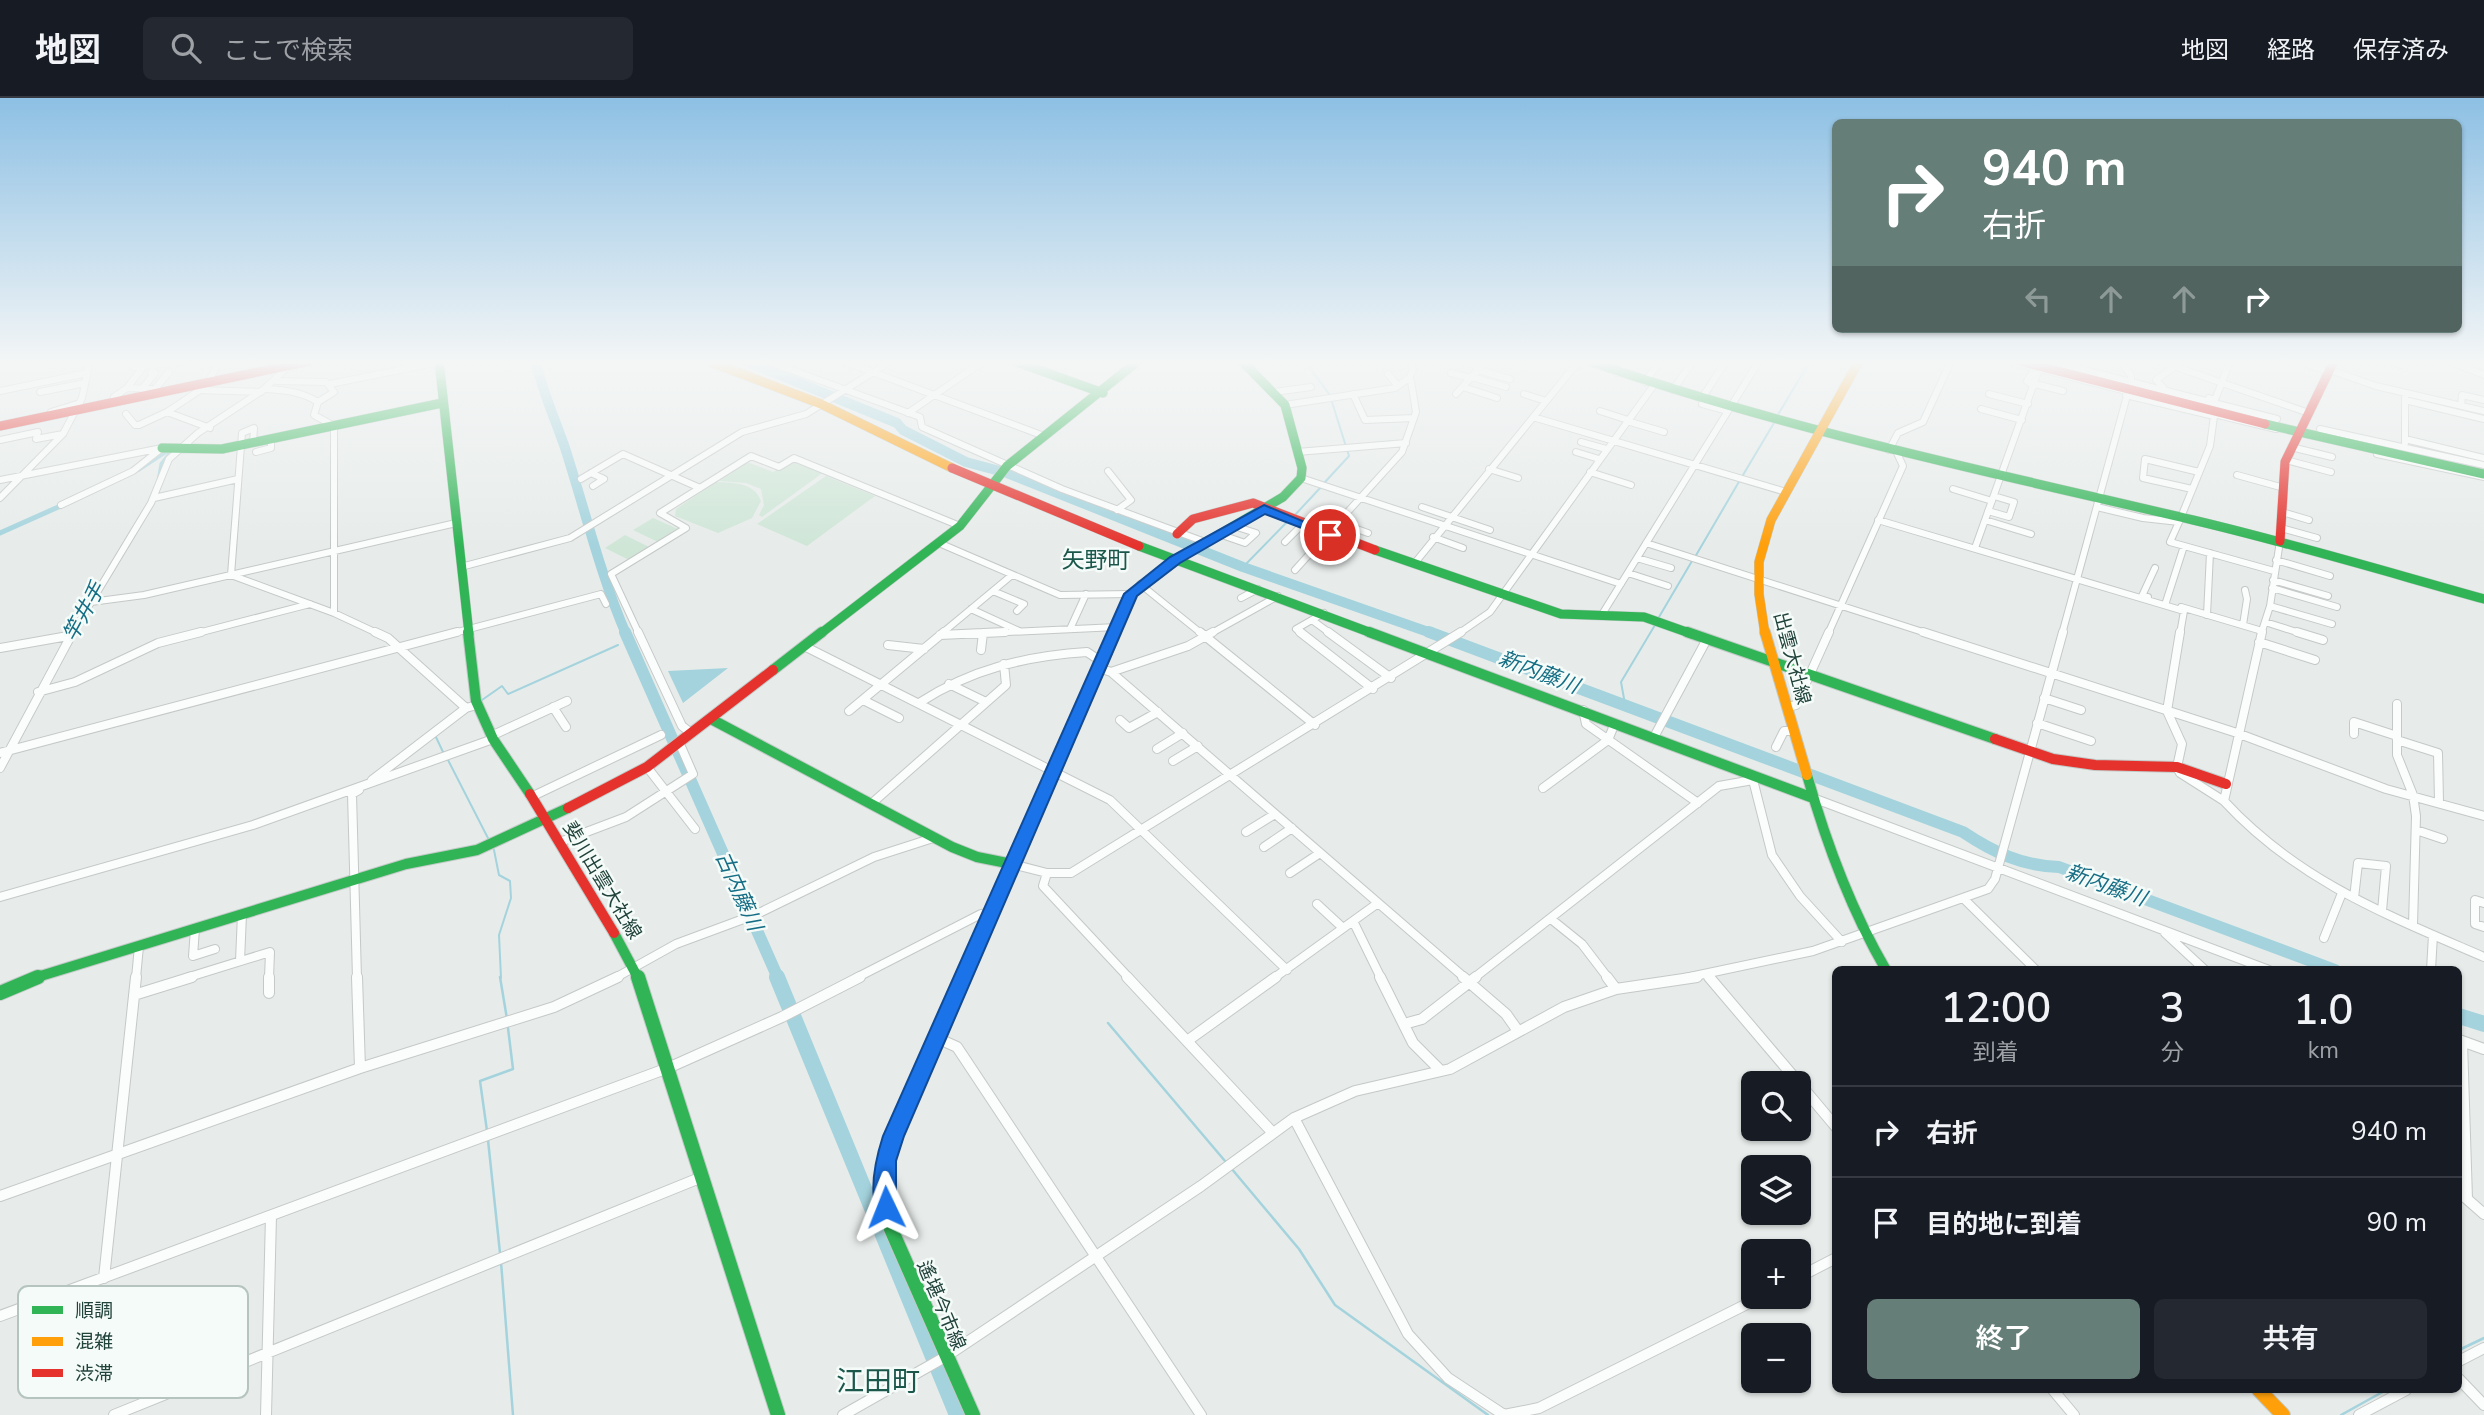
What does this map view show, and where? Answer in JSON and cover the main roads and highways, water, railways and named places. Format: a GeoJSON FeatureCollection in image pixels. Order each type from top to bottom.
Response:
{"type":"FeatureCollection","features":[{"type":"Feature","properties":{"kind":"main road"},"geometry":{"type":"LineString","coordinates":[[162,449],[250,447],[271,439],[351,422]]}},
{"type":"Feature","properties":{"kind":"main road","name":"斐川出雲大社線"},"geometry":{"type":"LineString","coordinates":[[444,422],[461,567],[472,706],[546,819],[635,968],[778,1415]]}},
{"type":"Feature","properties":{"kind":"main road"},"geometry":{"type":"LineString","coordinates":[[864,422],[990,483],[1177,559],[1433,651],[1754,778],[1812,795]]}},
{"type":"Feature","properties":{"kind":"main road"},"geometry":{"type":"LineString","coordinates":[[0,993],[37,977],[406,864],[477,850],[546,819],[647,767],[960,526],[981,503],[990,483],[1007,466],[1062,422]]}},
{"type":"Feature","properties":{"kind":"main road","name":"遙堪今市線"},"geometry":{"type":"LineString","coordinates":[[973,1415],[945,1357],[891,1229],[884,1182],[886,1161],[894,1136],[1131,594],[1140,584],[1177,559],[1293,490],[1301,478],[1289,422]]}},
{"type":"Feature","properties":{"kind":"main road"},"geometry":{"type":"LineString","coordinates":[[1786,422],[2098,503],[2280,541],[2484,599]]}},
{"type":"Feature","properties":{"kind":"main road","name":"出雲大社線"},"geometry":{"type":"LineString","coordinates":[[1825,422],[1766,532],[1758,578],[1774,662],[1812,795],[1864,934],[1884,966]]}},
{"type":"Feature","properties":{"kind":"main road"},"geometry":{"type":"LineString","coordinates":[[2257,422],[2345,437],[2478,466]]}},
{"type":"Feature","properties":{"kind":"main road"},"geometry":{"type":"LineString","coordinates":[[2274,422],[2373,452],[2484,475]]}},
{"type":"Feature","properties":{"kind":"main road"},"geometry":{"type":"LineString","coordinates":[[2280,541],[2286,460],[2301,422]]}},
{"type":"Feature","properties":{"kind":"main road"},"geometry":{"type":"LineString","coordinates":[[1177,534],[1193,519],[1253,503],[1302,525],[1562,614],[1630,615],[1657,621],[2029,752],[2095,765],[2177,767],[2225,784]]}},
{"type":"Feature","properties":{"kind":"main road"},"geometry":{"type":"LineString","coordinates":[[711,719],[933,838],[977,857],[1012,864]]}},
{"type":"Feature","properties":{"kind":"main road"},"geometry":{"type":"LineString","coordinates":[[2262,1393],[2283,1415]]}},
{"type":"Feature","properties":{"kind":"water"},"geometry":{"type":"Polygon","coordinates":[[[728,668],[683,703],[668,671],[728,668]]]}},
{"type":"Feature","properties":{"kind":"waterway","name":"古内藤川"},"geometry":{"type":"LineString","coordinates":[[556,422],[626,634]]}},
{"type":"Feature","properties":{"kind":"waterway","name":"新内藤川"},"geometry":{"type":"LineString","coordinates":[[896,422],[903,430],[966,462],[1007,473],[1243,567],[1434,634]]}},
{"type":"Feature","properties":{"kind":"waterway"},"geometry":{"type":"LineString","coordinates":[[1325,482],[1349,456],[1338,422]]}},
{"type":"Feature","properties":{"kind":"waterway"},"geometry":{"type":"LineString","coordinates":[[1743,475],[1774,423]]}},
{"type":"Feature","properties":{"kind":"waterway"},"geometry":{"type":"LineString","coordinates":[[139,469],[165,452]]}},
{"type":"Feature","properties":{"kind":"waterway","name":"竿井手"},"geometry":{"type":"LineString","coordinates":[[159,481],[162,464],[170,454]]}},
{"type":"Feature","properties":{"kind":"waterway"},"geometry":{"type":"LineString","coordinates":[[1695,557],[1740,480]]}},
{"type":"Feature","properties":{"kind":"waterway"},"geometry":{"type":"LineString","coordinates":[[1294,516],[1321,487]]}},
{"type":"Feature","properties":{"kind":"waterway"},"geometry":{"type":"LineString","coordinates":[[0,533],[65,504]]}},
{"type":"Feature","properties":{"kind":"waterway"},"geometry":{"type":"LineString","coordinates":[[1243,567],[1286,523]]}},
{"type":"Feature","properties":{"kind":"waterway"},"geometry":{"type":"LineString","coordinates":[[1659,617],[1692,561]]}},
{"type":"Feature","properties":{"kind":"waterway"},"geometry":{"type":"LineString","coordinates":[[1625,704],[1621,682],[1655,625]]}},
{"type":"Feature","properties":{"kind":"waterway","name":"古内藤川"},"geometry":{"type":"LineString","coordinates":[[625,632],[778,978]]}},
{"type":"Feature","properties":{"kind":"waterway","name":"新内藤川"},"geometry":{"type":"LineString","coordinates":[[1429,632],[1963,832],[2008,857],[2059,867],[2324,966]]}},
{"type":"Feature","properties":{"kind":"waterway"},"geometry":{"type":"LineString","coordinates":[[482,700],[502,686],[508,694],[618,645]]}},
{"type":"Feature","properties":{"kind":"waterway"},"geometry":{"type":"LineString","coordinates":[[435,735],[443,752]]}},
{"type":"Feature","properties":{"kind":"waterway"},"geometry":{"type":"LineString","coordinates":[[448,760],[490,842]]}},
{"type":"Feature","properties":{"kind":"waterway"},"geometry":{"type":"LineString","coordinates":[[494,850],[499,875],[510,881],[511,898],[499,935],[501,978]]}},
{"type":"Feature","properties":{"kind":"waterway"},"geometry":{"type":"LineString","coordinates":[[500,977],[507,1019]]}},
{"type":"Feature","properties":{"kind":"waterway","name":"古内藤川"},"geometry":{"type":"LineString","coordinates":[[777,977],[957,1415]]}},
{"type":"Feature","properties":{"kind":"waterway","name":"新内藤川"},"geometry":{"type":"LineString","coordinates":[[2462,1017],[2484,1024]]}},
{"type":"Feature","properties":{"kind":"waterway"},"geometry":{"type":"LineString","coordinates":[[1108,1023],[1225,1161]]}},
{"type":"Feature","properties":{"kind":"waterway"},"geometry":{"type":"LineString","coordinates":[[487,1131],[480,1081],[513,1069],[508,1028]]}},
{"type":"Feature","properties":{"kind":"waterway"},"geometry":{"type":"LineString","coordinates":[[488,1140],[500,1253]]}},
{"type":"Feature","properties":{"kind":"waterway"},"geometry":{"type":"LineString","coordinates":[[1231,1168],[1299,1249],[1335,1305],[1488,1415]]}},
{"type":"Feature","properties":{"kind":"waterway"},"geometry":{"type":"LineString","coordinates":[[501,1262],[513,1415]]}},
{"type":"Feature","properties":{"kind":"waterway"},"geometry":{"type":"LineString","coordinates":[[2462,1349],[2484,1338]]}},
{"type":"Feature","properties":{"kind":"waterway"},"geometry":{"type":"LineString","coordinates":[[2341,1415],[2381,1393]]}},
{"type":"Feature","properties":{"kind":"district","name":"矢野町"},"geometry":{"type":"Point","coordinates":[1096,560]}},
{"type":"Feature","properties":{"kind":"district","name":"江田町"},"geometry":{"type":"Point","coordinates":[878,1381]}}]}
